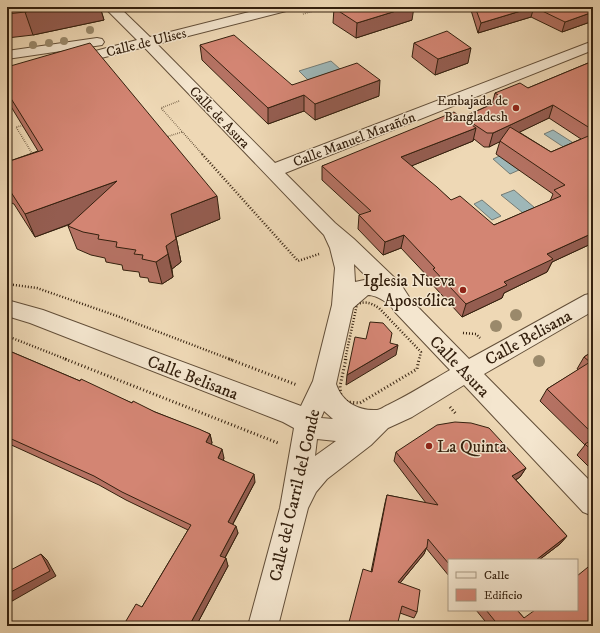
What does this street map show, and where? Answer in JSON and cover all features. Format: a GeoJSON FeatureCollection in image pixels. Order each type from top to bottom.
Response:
{"type":"FeatureCollection","features":[{"type":"Feature","properties":{"kind":"street","name":"Calle de Asura"},"geometry":{"type":"LineString","coordinates":[[111,7],[328,228]]}},
{"type":"Feature","properties":{"kind":"street","name":"Calle de Ulises"},"geometry":{"type":"LineString","coordinates":[[55,66],[143,38],[256,7]]}},
{"type":"Feature","properties":{"kind":"street","name":"Calle de Ulises"},"geometry":{"type":"LineString","coordinates":[[143,38],[285,7]]}},
{"type":"Feature","properties":{"kind":"street"},"geometry":{"type":"LineString","coordinates":[[7,55],[143,38]]}},
{"type":"Feature","properties":{"kind":"street"},"geometry":{"type":"LineString","coordinates":[[7,62],[143,38]]}},
{"type":"Feature","properties":{"kind":"street","name":"Calle Manuel Marañón"},"geometry":{"type":"LineString","coordinates":[[272,171],[593,45]]}},
{"type":"Feature","properties":{"kind":"street","name":"Calle del Carril del Conde"},"geometry":{"type":"LineString","coordinates":[[263,626],[294,508],[307,424],[316,397],[324,384],[343,305],[345,268],[343,256],[328,228]]}},
{"type":"Feature","properties":{"kind":"street","name":"Calle Asura"},"geometry":{"type":"LineString","coordinates":[[328,228],[382,278],[404,306],[593,503]]}},
{"type":"Feature","properties":{"kind":"street"},"geometry":{"type":"LineString","coordinates":[[343,305],[354,291],[368,287],[376,288],[385,292],[404,306]]}},
{"type":"Feature","properties":{"kind":"street","name":"Calle Belisana"},"geometry":{"type":"LineString","coordinates":[[7,308],[49,321],[292,414],[307,424],[319,429],[334,430],[358,426],[392,416],[466,372],[593,301]]}},
{"type":"Feature","properties":{"kind":"street"},"geometry":{"type":"LineString","coordinates":[[324,384],[330,401],[337,407],[354,416],[379,420]]}},
{"type":"Feature","properties":{"kind":"street","name":"Calle Belisana"},"geometry":{"type":"LineString","coordinates":[[294,508],[309,479],[329,461],[353,445],[379,420]]}},
{"type":"Feature","properties":{"kind":"path"},"geometry":{"type":"LineString","coordinates":[[184,100],[161,108],[298,261],[321,254]]}},
{"type":"Feature","properties":{"kind":"path"},"geometry":{"type":"LineString","coordinates":[[30,123],[16,127],[34,157]]}},
{"type":"Feature","properties":{"kind":"path"},"geometry":{"type":"LineString","coordinates":[[161,139],[182,132]]}},
{"type":"Feature","properties":{"kind":"path"},"geometry":{"type":"LineString","coordinates":[[7,284],[37,288],[117,316],[300,386]]}},
{"type":"Feature","properties":{"kind":"path"},"geometry":{"type":"LineString","coordinates":[[364,302],[371,303],[379,308],[421,352],[417,369],[360,403],[348,402],[341,398],[340,386],[357,304],[364,302]]}},
{"type":"Feature","properties":{"kind":"path"},"geometry":{"type":"LineString","coordinates":[[7,336],[280,444]]}},
{"type":"Feature","properties":{"kind":"water"},"geometry":{"type":"Polygon","coordinates":[[[331,61],[340,69],[308,80],[299,71],[331,61]]]}},
{"type":"Feature","properties":{"kind":"water"},"geometry":{"type":"Polygon","coordinates":[[[553,130],[575,144],[565,148],[544,134],[553,130]]]}},
{"type":"Feature","properties":{"kind":"water"},"geometry":{"type":"Polygon","coordinates":[[[508,152],[507,161],[519,170],[510,174],[493,159],[508,152]]]}},
{"type":"Feature","properties":{"kind":"water"},"geometry":{"type":"Polygon","coordinates":[[[514,190],[535,208],[523,213],[501,195],[514,190]]]}},
{"type":"Feature","properties":{"kind":"water"},"geometry":{"type":"Polygon","coordinates":[[[482,200],[501,216],[492,220],[474,204],[482,200]]]}},
{"type":"Feature","properties":{"kind":"building"},"geometry":{"type":"Polygon","coordinates":[[[7,7],[50,7],[7,14],[7,7]]]}},
{"type":"Feature","properties":{"kind":"building"},"geometry":{"type":"Polygon","coordinates":[[[409,7],[357,23],[334,8],[409,7]]]}},
{"type":"Feature","properties":{"kind":"building"},"geometry":{"type":"Polygon","coordinates":[[[475,7],[534,7],[481,23],[475,7]]]}},
{"type":"Feature","properties":{"kind":"building"},"geometry":{"type":"Polygon","coordinates":[[[534,7],[593,7],[593,12],[565,22],[534,7]]]}},
{"type":"Feature","properties":{"kind":"building"},"geometry":{"type":"Polygon","coordinates":[[[447,31],[471,48],[438,59],[414,43],[447,31]]]}},
{"type":"Feature","properties":{"kind":"building"},"geometry":{"type":"Polygon","coordinates":[[[234,35],[292,85],[357,63],[380,80],[315,104],[304,95],[268,108],[200,45],[234,35]]]}},
{"type":"Feature","properties":{"kind":"building"},"geometry":{"type":"Polygon","coordinates":[[[90,43],[217,196],[171,214],[176,239],[166,246],[168,254],[156,262],[142,259],[143,255],[134,254],[136,250],[116,247],[117,242],[98,239],[99,235],[83,232],[68,226],[117,181],[25,214],[7,186],[7,162],[43,150],[7,92],[7,67],[90,43]]]}},
{"type":"Feature","properties":{"kind":"building"},"geometry":{"type":"Polygon","coordinates":[[[593,61],[593,87],[588,89],[593,92],[593,130],[553,105],[493,133],[487,133],[463,117],[504,99],[495,93],[520,83],[528,88],[593,61]]]}},
{"type":"Feature","properties":{"kind":"building"},"geometry":{"type":"Polygon","coordinates":[[[454,112],[476,128],[401,157],[451,200],[460,196],[494,225],[561,196],[554,190],[565,185],[500,141],[510,127],[551,152],[593,134],[593,233],[547,254],[553,259],[504,282],[507,285],[466,304],[404,235],[385,242],[359,215],[371,211],[322,166],[454,112]]]}},
{"type":"Feature","properties":{"kind":"building"},"geometry":{"type":"Polygon","coordinates":[[[370,322],[383,323],[392,333],[390,343],[398,345],[347,375],[355,337],[366,339],[370,322]]]}},
{"type":"Feature","properties":{"kind":"building"},"geometry":{"type":"Polygon","coordinates":[[[7,350],[80,381],[81,379],[132,403],[133,401],[155,412],[210,434],[206,442],[222,449],[218,458],[254,474],[228,522],[236,526],[220,556],[226,558],[189,626],[123,626],[136,604],[142,607],[191,525],[122,492],[94,476],[7,437],[7,350]]]}},
{"type":"Feature","properties":{"kind":"building"},"geometry":{"type":"Polygon","coordinates":[[[593,351],[593,434],[547,389],[590,362],[584,357],[593,351]]]}},
{"type":"Feature","properties":{"kind":"building"},"geometry":{"type":"Polygon","coordinates":[[[455,422],[471,423],[489,428],[526,468],[512,476],[567,536],[537,559],[448,559],[448,563],[428,539],[427,547],[398,582],[420,590],[417,612],[402,606],[397,626],[348,626],[363,569],[372,572],[387,495],[438,505],[396,452],[437,425],[455,422]]]}},
{"type":"Feature","properties":{"kind":"building"},"geometry":{"type":"Polygon","coordinates":[[[593,439],[593,452],[585,444],[593,439]]]}},
{"type":"Feature","properties":{"kind":"building"},"geometry":{"type":"Polygon","coordinates":[[[41,554],[50,571],[7,594],[7,572],[41,554]]]}},
{"type":"Feature","properties":{"kind":"building"},"geometry":{"type":"Polygon","coordinates":[[[593,563],[593,626],[499,626],[487,611],[518,611],[524,618],[534,611],[578,611],[578,575],[593,563]]]}},
{"type":"Feature","properties":{"kind":"place","name":"Embajada de Bangladesh"},"geometry":{"type":"Point","coordinates":[516,108]}},
{"type":"Feature","properties":{"kind":"place","name":"Iglesia Nueva Apostólica"},"geometry":{"type":"Point","coordinates":[463,290]}},
{"type":"Feature","properties":{"kind":"place","name":"La Quinta"},"geometry":{"type":"Point","coordinates":[429,446]}}]}
